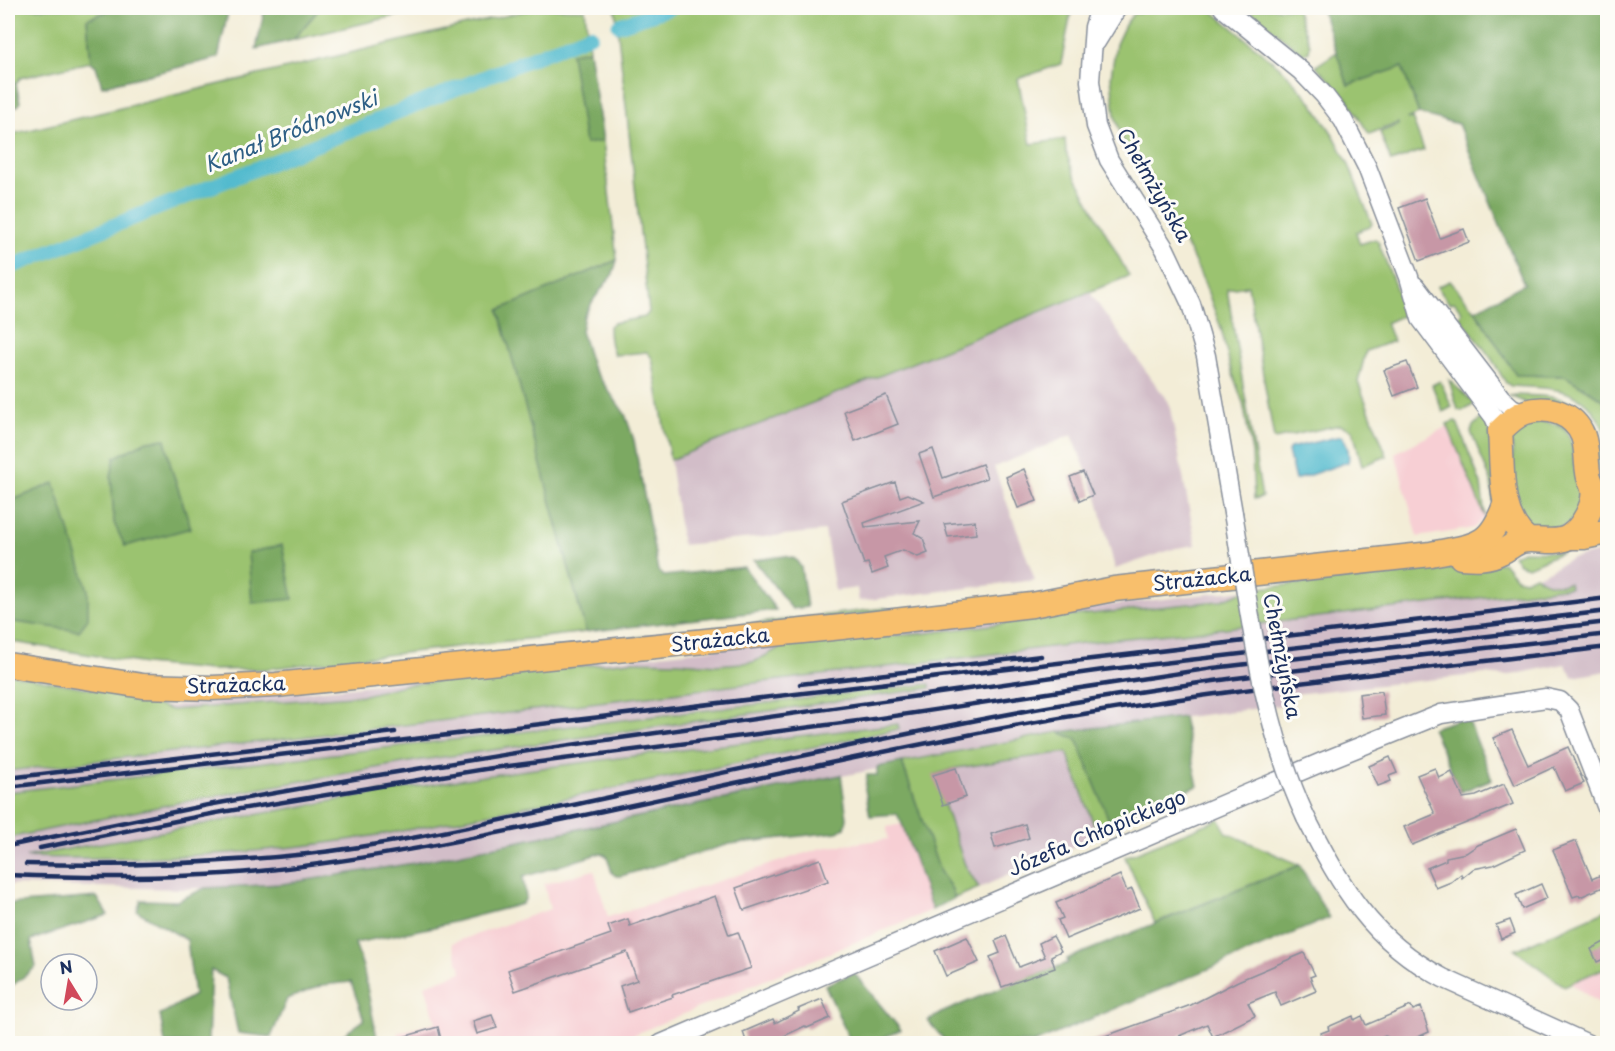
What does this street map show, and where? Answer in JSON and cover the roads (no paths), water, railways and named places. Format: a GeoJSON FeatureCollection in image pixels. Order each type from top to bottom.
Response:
{"type":"FeatureCollection","features":[{"type":"Feature","properties":{"kind":"main road"},"geometry":{"type":"LineString","coordinates":[[1570,537],[1588,513],[1593,500],[1600,491],[1588,478],[1585,443],[1569,417],[1553,411],[1524,412],[1500,431],[1505,504],[1515,526],[1528,540],[1584,537],[1608,532]]}},
{"type":"Feature","properties":{"kind":"main road","name":"Strażacka"},"geometry":{"type":"LineString","coordinates":[[8,664],[142,686],[213,688],[276,685],[853,626],[1032,605],[1114,589],[1431,554],[1482,542],[1495,528],[1505,504]]}},
{"type":"Feature","properties":{"kind":"main road","name":"Strażacka"},"geometry":{"type":"LineString","coordinates":[[1431,554],[1486,557],[1528,540]]}},
{"type":"Feature","properties":{"kind":"street","name":"Chełmżyńska"},"geometry":{"type":"LineString","coordinates":[[1100,8],[1094,27],[1090,89],[1093,116],[1098,135],[1118,176],[1172,261],[1191,304],[1208,366],[1270,719],[1286,772],[1306,818],[1357,906],[1395,947],[1443,978],[1588,1044]]}},
{"type":"Feature","properties":{"kind":"street","name":"Chełmżyńska"},"geometry":{"type":"LineString","coordinates":[[1094,46],[1117,8]]}},
{"type":"Feature","properties":{"kind":"street"},"geometry":{"type":"LineString","coordinates":[[1223,8],[1301,71],[1337,112],[1362,156],[1409,277],[1421,319],[1494,417],[1500,431]]}},
{"type":"Feature","properties":{"kind":"street"},"geometry":{"type":"LineString","coordinates":[[1409,277],[1501,398],[1512,408],[1524,412]]}},
{"type":"Feature","properties":{"kind":"street","name":"Józefa Chłopickiego"},"geometry":{"type":"LineString","coordinates":[[669,1042],[1429,718],[1454,711],[1546,698],[1560,701],[1569,710],[1608,811]]}},
{"type":"Feature","properties":{"kind":"water"},"geometry":{"type":"Polygon","coordinates":[[[1341,436],[1348,448],[1348,462],[1295,480],[1288,451],[1290,448],[1341,436]]]}},
{"type":"Feature","properties":{"kind":"waterway","name":"Kanał Bródnowski"},"geometry":{"type":"LineString","coordinates":[[619,25],[670,8]]}},
{"type":"Feature","properties":{"kind":"waterway","name":"Kanał Bródnowski"},"geometry":{"type":"LineString","coordinates":[[8,268],[590,35]]}},
{"type":"Feature","properties":{"kind":"railway"},"geometry":{"type":"LineString","coordinates":[[8,787],[1608,598]]}},
{"type":"Feature","properties":{"kind":"railway"},"geometry":{"type":"LineString","coordinates":[[8,846],[208,805],[528,751],[1103,670],[1608,611]]}},
{"type":"Feature","properties":{"kind":"railway"},"geometry":{"type":"LineString","coordinates":[[40,848],[216,813],[485,769],[881,718],[1213,668],[1608,622]]}},
{"type":"Feature","properties":{"kind":"railway"},"geometry":{"type":"LineString","coordinates":[[26,864],[202,862],[340,850],[471,826],[962,723],[1122,694],[1284,672],[1608,634]]}},
{"type":"Feature","properties":{"kind":"railway"},"geometry":{"type":"LineString","coordinates":[[8,875],[165,877],[260,871],[341,861],[421,848],[867,755],[1123,707],[1284,685],[1608,647]]}},
{"type":"Feature","properties":{"kind":"railway"},"geometry":{"type":"LineString","coordinates":[[800,684],[1041,656]]}},
{"type":"Feature","properties":{"kind":"railway"},"geometry":{"type":"LineString","coordinates":[[8,778],[395,732]]}}]}
